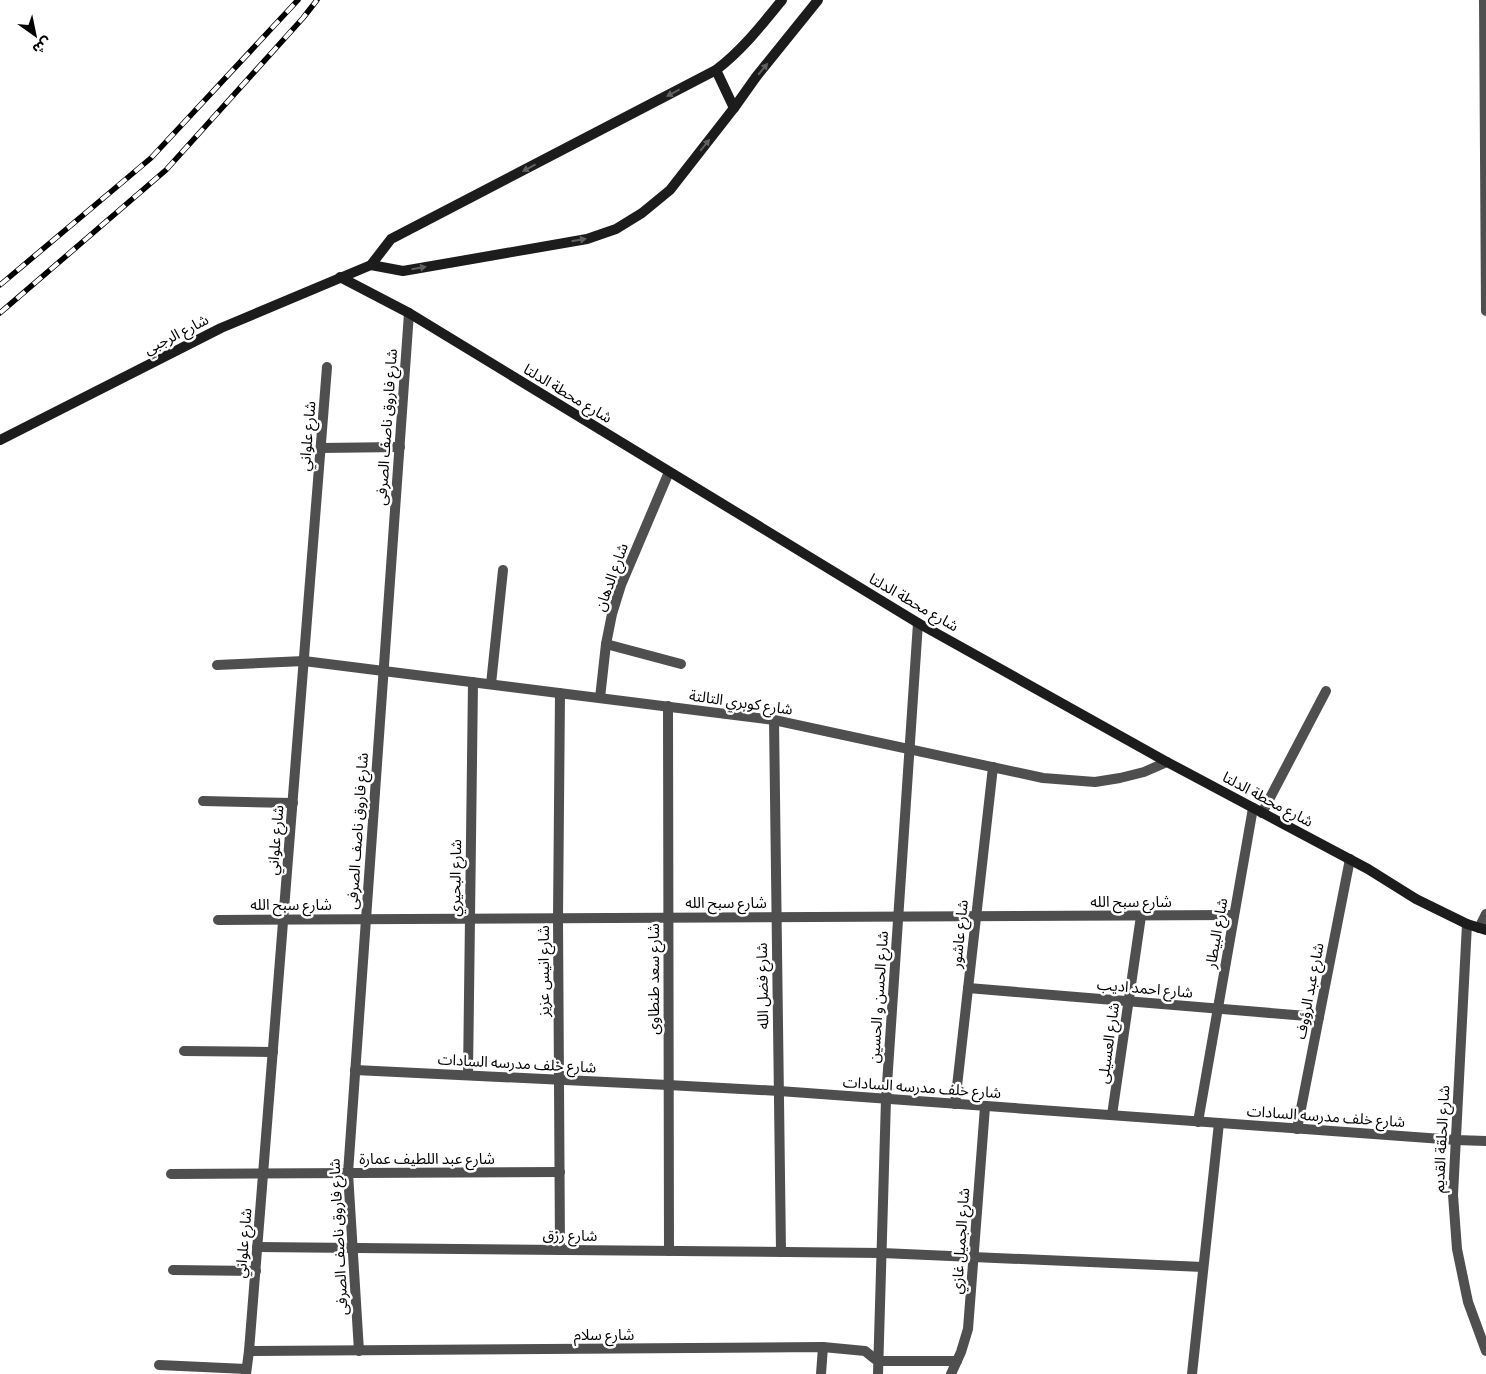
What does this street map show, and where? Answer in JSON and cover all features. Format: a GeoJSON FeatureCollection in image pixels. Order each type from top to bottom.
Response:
{"type":"FeatureCollection","features":[{"type":"Feature","properties":{"kind":"main road"},"geometry":{"type":"LineString","coordinates":[[782,0],[751,39],[732,58],[716,70],[391,239],[371,264],[403,271],[587,239],[616,229],[642,213],[670,190],[756,77],[818,0]]}},
{"type":"Feature","properties":{"kind":"main road"},"geometry":{"type":"LineString","coordinates":[[716,70],[734,108]]}},
{"type":"Feature","properties":{"kind":"main road","name":"شارع الرجبي"},"geometry":{"type":"LineString","coordinates":[[0,440],[221,328],[371,264]]}},
{"type":"Feature","properties":{"kind":"main road","name":"شارع محطة الدلتا"},"geometry":{"type":"LineString","coordinates":[[340,277],[409,313],[918,623],[1167,762],[1350,859],[1416,899],[1467,924],[1483,929]]}},
{"type":"Feature","properties":{"kind":"street"},"geometry":{"type":"LineString","coordinates":[[1484,0],[1486,311]]}},
{"type":"Feature","properties":{"kind":"street","name":"شارع فاروق ناصف الصرفى"},"geometry":{"type":"LineString","coordinates":[[359,1351],[348,1173],[409,313]]}},
{"type":"Feature","properties":{"kind":"street","name":"شارع علواني"},"geometry":{"type":"LineString","coordinates":[[246,1372],[256,1271],[327,367]]}},
{"type":"Feature","properties":{"kind":"street"},"geometry":{"type":"LineString","coordinates":[[321,448],[400,447]]}},
{"type":"Feature","properties":{"kind":"street","name":"شارع الدهان"},"geometry":{"type":"LineString","coordinates":[[600,698],[606,644],[612,614],[621,585],[669,472]]}},
{"type":"Feature","properties":{"kind":"street"},"geometry":{"type":"LineString","coordinates":[[491,684],[503,570]]}},
{"type":"Feature","properties":{"kind":"street","name":"شارع الحسن و الحسين"},"geometry":{"type":"LineString","coordinates":[[878,1374],[886,1099],[918,623]]}},
{"type":"Feature","properties":{"kind":"street"},"geometry":{"type":"LineString","coordinates":[[606,644],[682,664]]}},
{"type":"Feature","properties":{"kind":"street","name":"شارع كوبري التالتة"},"geometry":{"type":"LineString","coordinates":[[217,665],[304,660],[774,720],[1043,778],[1095,782],[1144,772],[1167,762]]}},
{"type":"Feature","properties":{"kind":"street","name":"شارع البحيري"},"geometry":{"type":"LineString","coordinates":[[468,1075],[473,682]]}},
{"type":"Feature","properties":{"kind":"street","name":"شارع البيطار"},"geometry":{"type":"LineString","coordinates":[[1198,1122],[1234,915],[1258,811],[1326,690]]}},
{"type":"Feature","properties":{"kind":"street","name":"شارع انيس عزيز"},"geometry":{"type":"LineString","coordinates":[[560,693],[558,918],[560,1250]]}},
{"type":"Feature","properties":{"kind":"street","name":"شارع سعد طنطاوى"},"geometry":{"type":"LineString","coordinates":[[668,706],[669,1251]]}},
{"type":"Feature","properties":{"kind":"street","name":"شارع فضل الله"},"geometry":{"type":"LineString","coordinates":[[774,720],[781,1252]]}},
{"type":"Feature","properties":{"kind":"street","name":"شارع عاشور"},"geometry":{"type":"LineString","coordinates":[[955,1104],[993,767]]}},
{"type":"Feature","properties":{"kind":"street"},"geometry":{"type":"LineString","coordinates":[[203,801],[293,803]]}},
{"type":"Feature","properties":{"kind":"street","name":"شارع عبد الرؤوف"},"geometry":{"type":"LineString","coordinates":[[1297,1129],[1350,859]]}},
{"type":"Feature","properties":{"kind":"street"},"geometry":{"type":"LineString","coordinates":[[1483,929],[1486,914]]}},
{"type":"Feature","properties":{"kind":"street","name":"شارع سبح الله"},"geometry":{"type":"LineString","coordinates":[[218,920],[1234,915]]}},
{"type":"Feature","properties":{"kind":"street","name":"شارع العسيلى"},"geometry":{"type":"LineString","coordinates":[[1112,1115],[1141,916]]}},
{"type":"Feature","properties":{"kind":"street","name":"شارع الحلقة القديم"},"geometry":{"type":"LineString","coordinates":[[1467,924],[1453,1194],[1457,1249],[1468,1302],[1486,1351]]}},
{"type":"Feature","properties":{"kind":"street","name":"شارع احمد اديب"},"geometry":{"type":"LineString","coordinates":[[968,988],[1319,1017]]}},
{"type":"Feature","properties":{"kind":"street"},"geometry":{"type":"LineString","coordinates":[[184,1051],[273,1052]]}},
{"type":"Feature","properties":{"kind":"street","name":"شارع خلف مدرسه السادات"},"geometry":{"type":"LineString","coordinates":[[355,1070],[668,1085],[1486,1141]]}},
{"type":"Feature","properties":{"kind":"street","name":"شارع الجميل غازي"},"geometry":{"type":"LineString","coordinates":[[951,1374],[968,1329],[985,1107]]}},
{"type":"Feature","properties":{"kind":"street"},"geometry":{"type":"LineString","coordinates":[[1192,1374],[1219,1123]]}},
{"type":"Feature","properties":{"kind":"street","name":"شارع عبد اللطيف عمارة"},"geometry":{"type":"LineString","coordinates":[[171,1174],[560,1172]]}},
{"type":"Feature","properties":{"kind":"street","name":"شارع رزق"},"geometry":{"type":"LineString","coordinates":[[257,1247],[882,1253],[1203,1267]]}},
{"type":"Feature","properties":{"kind":"street"},"geometry":{"type":"LineString","coordinates":[[173,1270],[256,1271]]}},
{"type":"Feature","properties":{"kind":"street"},"geometry":{"type":"LineString","coordinates":[[821,1374],[823,1347]]}},
{"type":"Feature","properties":{"kind":"street","name":"شارع سلام"},"geometry":{"type":"LineString","coordinates":[[249,1351],[823,1347],[865,1351],[878,1360],[956,1361]]}},
{"type":"Feature","properties":{"kind":"street"},"geometry":{"type":"LineString","coordinates":[[159,1365],[246,1372]]}},
{"type":"Feature","properties":{"kind":"railway"},"geometry":{"type":"LineString","coordinates":[[0,285],[151,158],[298,0]]}},
{"type":"Feature","properties":{"kind":"railway"},"geometry":{"type":"LineString","coordinates":[[0,313],[166,170],[317,0]]}}]}
